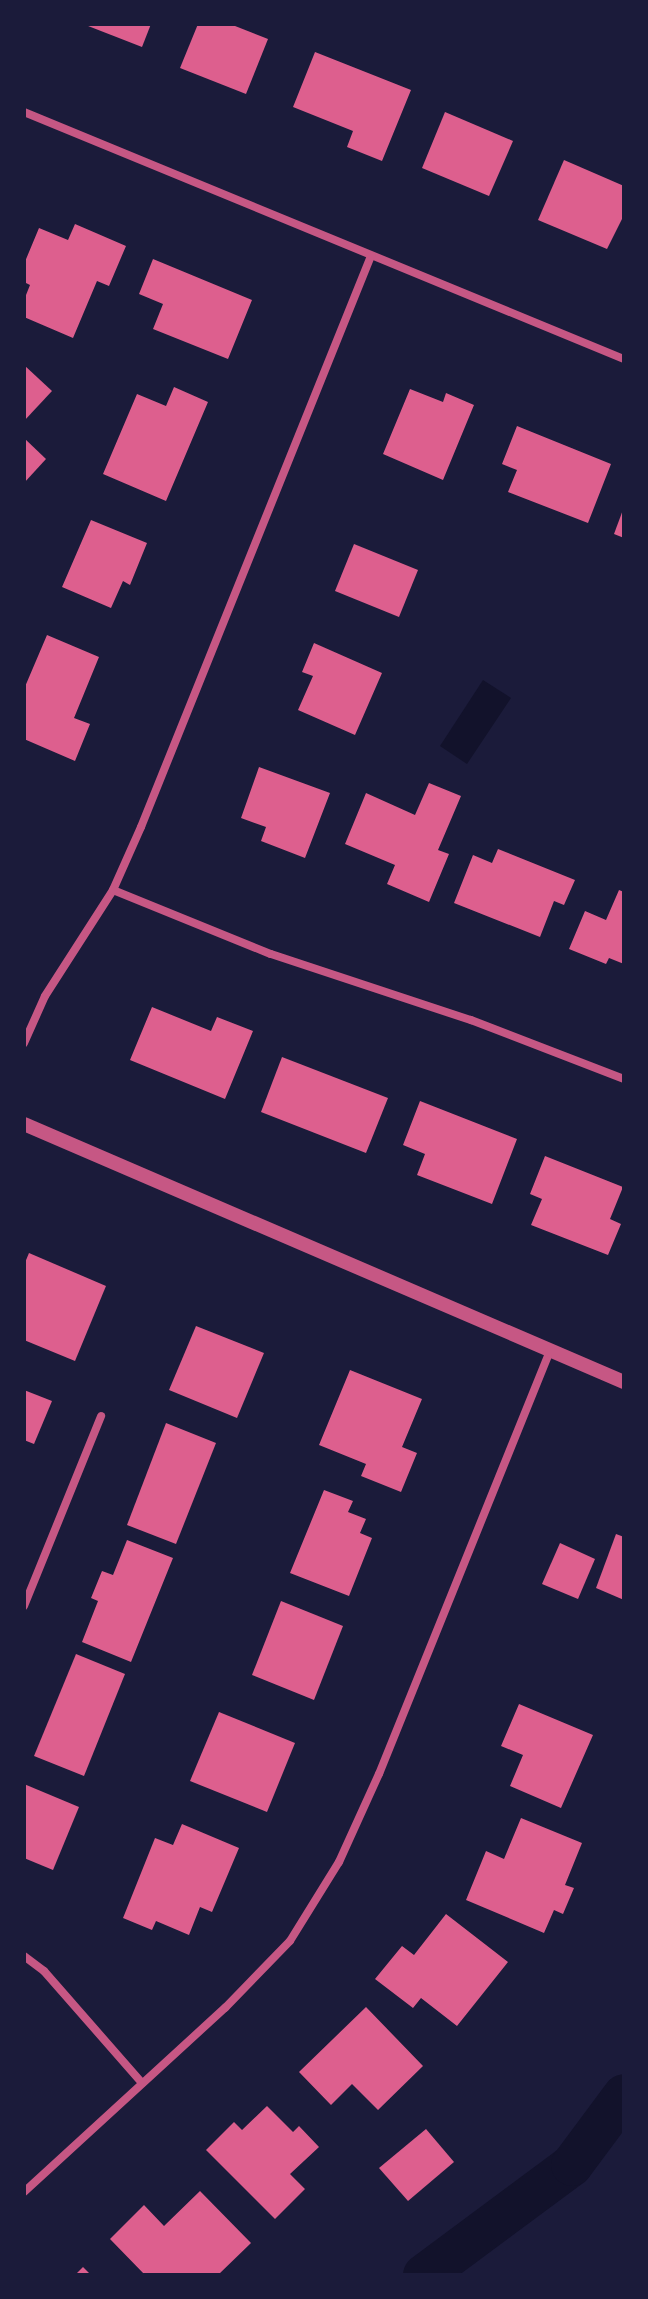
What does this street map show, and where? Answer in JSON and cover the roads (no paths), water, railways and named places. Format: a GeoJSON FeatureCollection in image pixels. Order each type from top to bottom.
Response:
{"type":"FeatureCollection","features":[{"type":"Feature","properties":{"kind":"street"},"geometry":{"type":"LineString","coordinates":[[24,112],[624,359]]}},
{"type":"Feature","properties":{"kind":"street"},"geometry":{"type":"LineString","coordinates":[[24,1043],[45,996],[113,890],[371,256]]}},
{"type":"Feature","properties":{"kind":"street"},"geometry":{"type":"LineString","coordinates":[[113,890],[271,954],[471,1020],[624,1079]]}},
{"type":"Feature","properties":{"kind":"street"},"geometry":{"type":"LineString","coordinates":[[24,1124],[624,1382]]}},
{"type":"Feature","properties":{"kind":"street"},"geometry":{"type":"LineString","coordinates":[[24,2192],[225,2008],[290,1941],[339,1862],[379,1774],[550,1351]]}},
{"type":"Feature","properties":{"kind":"street"},"geometry":{"type":"LineString","coordinates":[[24,1606],[101,1416]]}},
{"type":"Feature","properties":{"kind":"street"},"geometry":{"type":"LineString","coordinates":[[24,1956],[44,1971],[142,2083]]}},
{"type":"Feature","properties":{"kind":"waterway"},"geometry":{"type":"LineString","coordinates":[[424,2275],[572,2165],[624,2095]]}}]}
